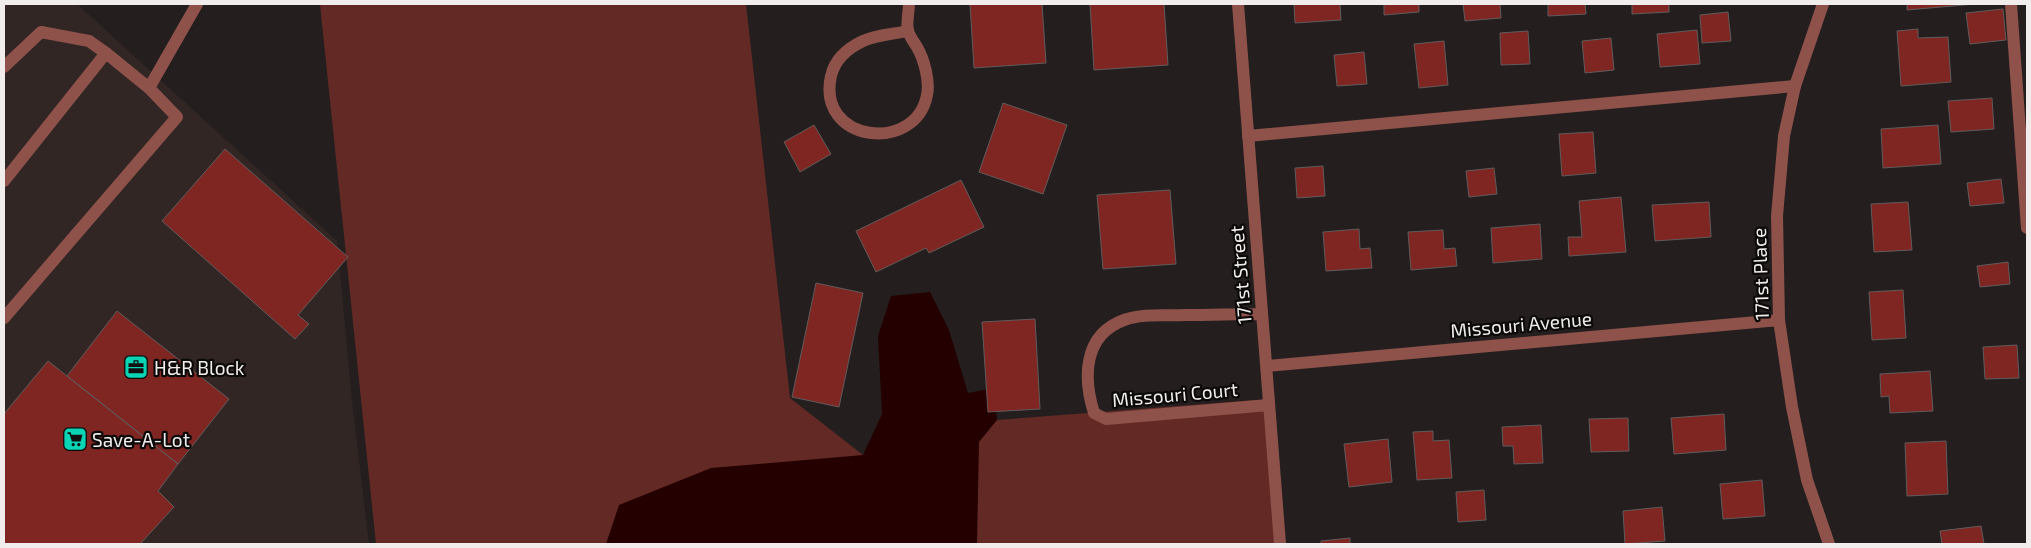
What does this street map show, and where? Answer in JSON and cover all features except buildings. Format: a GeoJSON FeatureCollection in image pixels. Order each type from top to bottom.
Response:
{"type":"FeatureCollection","features":[{"type":"Feature","properties":{"kind":"street"},"geometry":{"type":"LineString","coordinates":[[149,88],[198,4]]}},
{"type":"Feature","properties":{"kind":"street"},"geometry":{"type":"LineString","coordinates":[[908,31],[864,40],[845,52],[834,66],[829,85],[832,104],[840,120],[858,131],[880,134],[903,128],[919,116],[927,94],[925,70],[918,49],[908,31],[909,4]]}},
{"type":"Feature","properties":{"kind":"street","name":"171st Street"},"geometry":{"type":"LineString","coordinates":[[1238,4],[1280,544]]}},
{"type":"Feature","properties":{"kind":"street","name":"171st Place"},"geometry":{"type":"LineString","coordinates":[[1823,4],[1795,86],[1784,136],[1777,216],[1779,320],[1792,407],[1806,471],[1829,544]]}},
{"type":"Feature","properties":{"kind":"street"},"geometry":{"type":"LineString","coordinates":[[2011,4],[2027,228]]}},
{"type":"Feature","properties":{"kind":"street"},"geometry":{"type":"LineString","coordinates":[[4,67],[41,32],[89,41],[149,88],[177,117],[4,318]]}},
{"type":"Feature","properties":{"kind":"street"},"geometry":{"type":"LineString","coordinates":[[4,181],[106,53]]}},
{"type":"Feature","properties":{"kind":"street"},"geometry":{"type":"LineString","coordinates":[[1248,136],[1795,86]]}},
{"type":"Feature","properties":{"kind":"street","name":"Missouri Court"},"geometry":{"type":"LineString","coordinates":[[1262,314],[1145,316],[1125,320],[1108,328],[1096,340],[1088,359],[1088,394],[1094,413],[1106,419],[1270,405]]}},
{"type":"Feature","properties":{"kind":"street","name":"Missouri Avenue"},"geometry":{"type":"LineString","coordinates":[[1267,366],[1779,320]]}},
{"type":"Feature","properties":{"kind":"shaded area"},"geometry":{"type":"Polygon","coordinates":[[[4,4],[77,4],[337,241],[352,402],[369,544],[4,544],[4,4]]]}},
{"type":"Feature","properties":{"kind":"shaded area"},"geometry":{"type":"Polygon","coordinates":[[[320,4],[746,4],[790,398],[863,455],[997,420],[1269,399],[1279,544],[376,544],[320,4]]]}},
{"type":"Feature","properties":{"kind":"shaded area"},"geometry":{"type":"Polygon","coordinates":[[[930,292],[949,330],[968,393],[994,388],[997,420],[979,442],[977,544],[606,544],[619,505],[711,468],[863,455],[882,414],[878,336],[891,296],[930,292]]]}},
{"type":"Feature","properties":{"kind":"place","name":"H&R Block"},"geometry":{"type":"Point","coordinates":[136,367]}},
{"type":"Feature","properties":{"kind":"place","name":"Save-A-Lot"},"geometry":{"type":"Point","coordinates":[75,439]}}]}
